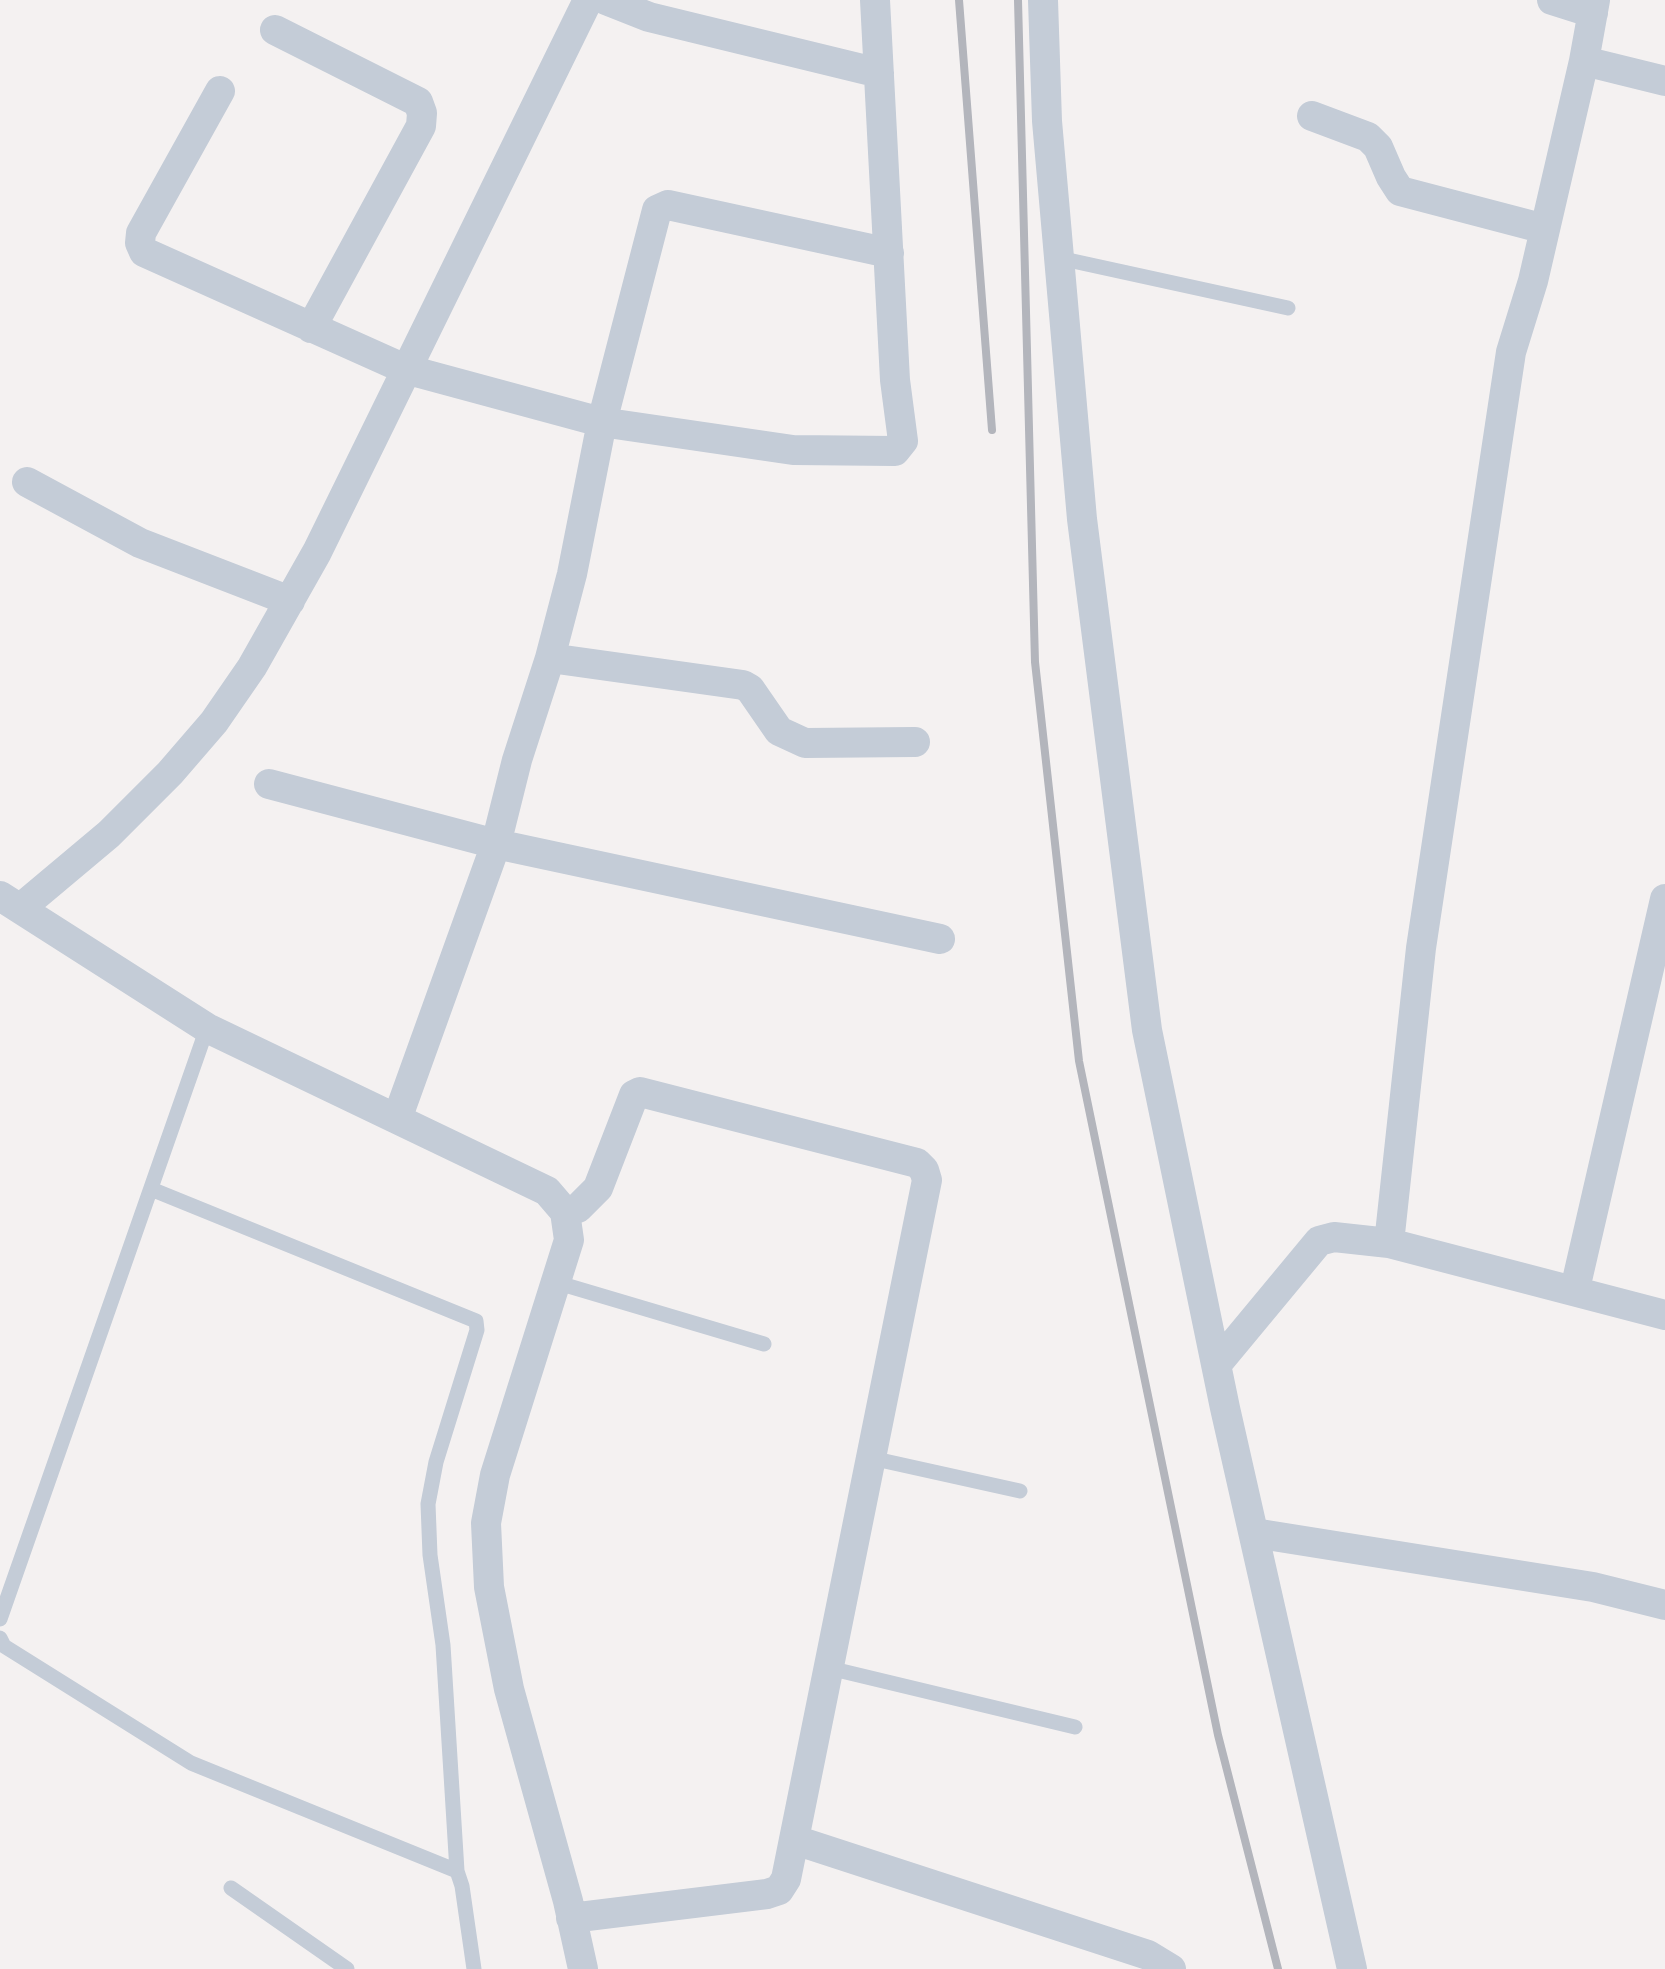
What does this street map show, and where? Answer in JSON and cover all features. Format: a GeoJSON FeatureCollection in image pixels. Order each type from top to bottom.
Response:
{"type":"FeatureCollection","features":[{"type":"Feature","properties":{"kind":"street"},"geometry":{"type":"LineString","coordinates":[[583,1969],[509,1689],[489,1587],[486,1522],[495,1475],[569,1240],[565,1212],[547,1191],[208,1028],[11,901],[109,834],[214,722],[252,667],[317,552],[588,0]]}},
{"type":"Feature","properties":{"kind":"street"},"geometry":{"type":"LineString","coordinates":[[606,0],[649,16],[879,73]]}},
{"type":"Feature","properties":{"kind":"street"},"geometry":{"type":"LineString","coordinates":[[220,90],[142,233],[140,244],[144,252],[405,369],[602,422],[793,450],[895,451],[903,441],[895,380],[875,0]]}},
{"type":"Feature","properties":{"kind":"street"},"geometry":{"type":"LineString","coordinates":[[1043,0],[1047,121],[1082,519],[1146,1030],[1216,1364],[1352,1969]]}},
{"type":"Feature","properties":{"kind":"street"},"geometry":{"type":"LineString","coordinates":[[1388,1243],[1421,948],[1511,352],[1546,229],[1594,7],[1552,0]]}},
{"type":"Feature","properties":{"kind":"street"},"geometry":{"type":"LineString","coordinates":[[275,30],[418,102],[422,113],[420,126],[312,328]]}},
{"type":"Feature","properties":{"kind":"street"},"geometry":{"type":"LineString","coordinates":[[1584,61],[1665,81]]}},
{"type":"Feature","properties":{"kind":"street"},"geometry":{"type":"LineString","coordinates":[[1312,116],[1368,137],[1378,147],[1400,190],[1546,229]]}},
{"type":"Feature","properties":{"kind":"street"},"geometry":{"type":"LineString","coordinates":[[397,1119],[496,844],[517,760],[550,658],[572,574],[602,422],[657,210],[662,205],[889,253]]}},
{"type":"Feature","properties":{"kind":"street"},"geometry":{"type":"LineString","coordinates":[[27,482],[140,543],[290,601]]}},
{"type":"Feature","properties":{"kind":"street"},"geometry":{"type":"LineString","coordinates":[[550,658],[743,685],[750,689],[779,731],[805,743],[915,742]]}},
{"type":"Feature","properties":{"kind":"street"},"geometry":{"type":"LineString","coordinates":[[269,784],[496,844],[940,939]]}},
{"type":"Feature","properties":{"kind":"street"},"geometry":{"type":"LineString","coordinates":[[1575,1289],[1665,899]]}},
{"type":"Feature","properties":{"kind":"street"},"geometry":{"type":"LineString","coordinates":[[565,1212],[578,1208],[598,1188],[634,1095],[640,1092],[917,1163],[927,1180],[786,1879],[779,1890],[571,1918]]}},
{"type":"Feature","properties":{"kind":"street"},"geometry":{"type":"LineString","coordinates":[[1216,1364],[1319,1240],[1334,1236],[1388,1243],[1575,1289],[1665,1316]]}},
{"type":"Feature","properties":{"kind":"street"},"geometry":{"type":"LineString","coordinates":[[1254,1533],[1594,1587],[1665,1605]]}},
{"type":"Feature","properties":{"kind":"street"},"geometry":{"type":"LineString","coordinates":[[795,1840],[1148,1955],[1171,1969]]}},
{"type":"Feature","properties":{"kind":"lane"},"geometry":{"type":"LineString","coordinates":[[1059,258],[1288,308]]}},
{"type":"Feature","properties":{"kind":"lane"},"geometry":{"type":"LineString","coordinates":[[0,1619],[208,1028]]}},
{"type":"Feature","properties":{"kind":"lane"},"geometry":{"type":"LineString","coordinates":[[151,1189],[476,1321],[428,1504],[457,1871],[474,1969]]}},
{"type":"Feature","properties":{"kind":"lane"},"geometry":{"type":"LineString","coordinates":[[556,1282],[764,1344]]}},
{"type":"Feature","properties":{"kind":"lane"},"geometry":{"type":"LineString","coordinates":[[872,1458],[1020,1491]]}},
{"type":"Feature","properties":{"kind":"lane"},"geometry":{"type":"LineString","coordinates":[[0,1638],[4,1646],[190,1763],[457,1871]]}},
{"type":"Feature","properties":{"kind":"lane"},"geometry":{"type":"LineString","coordinates":[[829,1668],[1076,1727]]}},
{"type":"Feature","properties":{"kind":"lane"},"geometry":{"type":"LineString","coordinates":[[231,1888],[347,1969]]}},
{"type":"Feature","properties":{"kind":"railway"},"geometry":{"type":"LineString","coordinates":[[959,0],[992,430]]}},
{"type":"Feature","properties":{"kind":"railway"},"geometry":{"type":"LineString","coordinates":[[1018,0],[1035,662],[1079,1061],[1218,1735],[1278,1969]]}}]}
